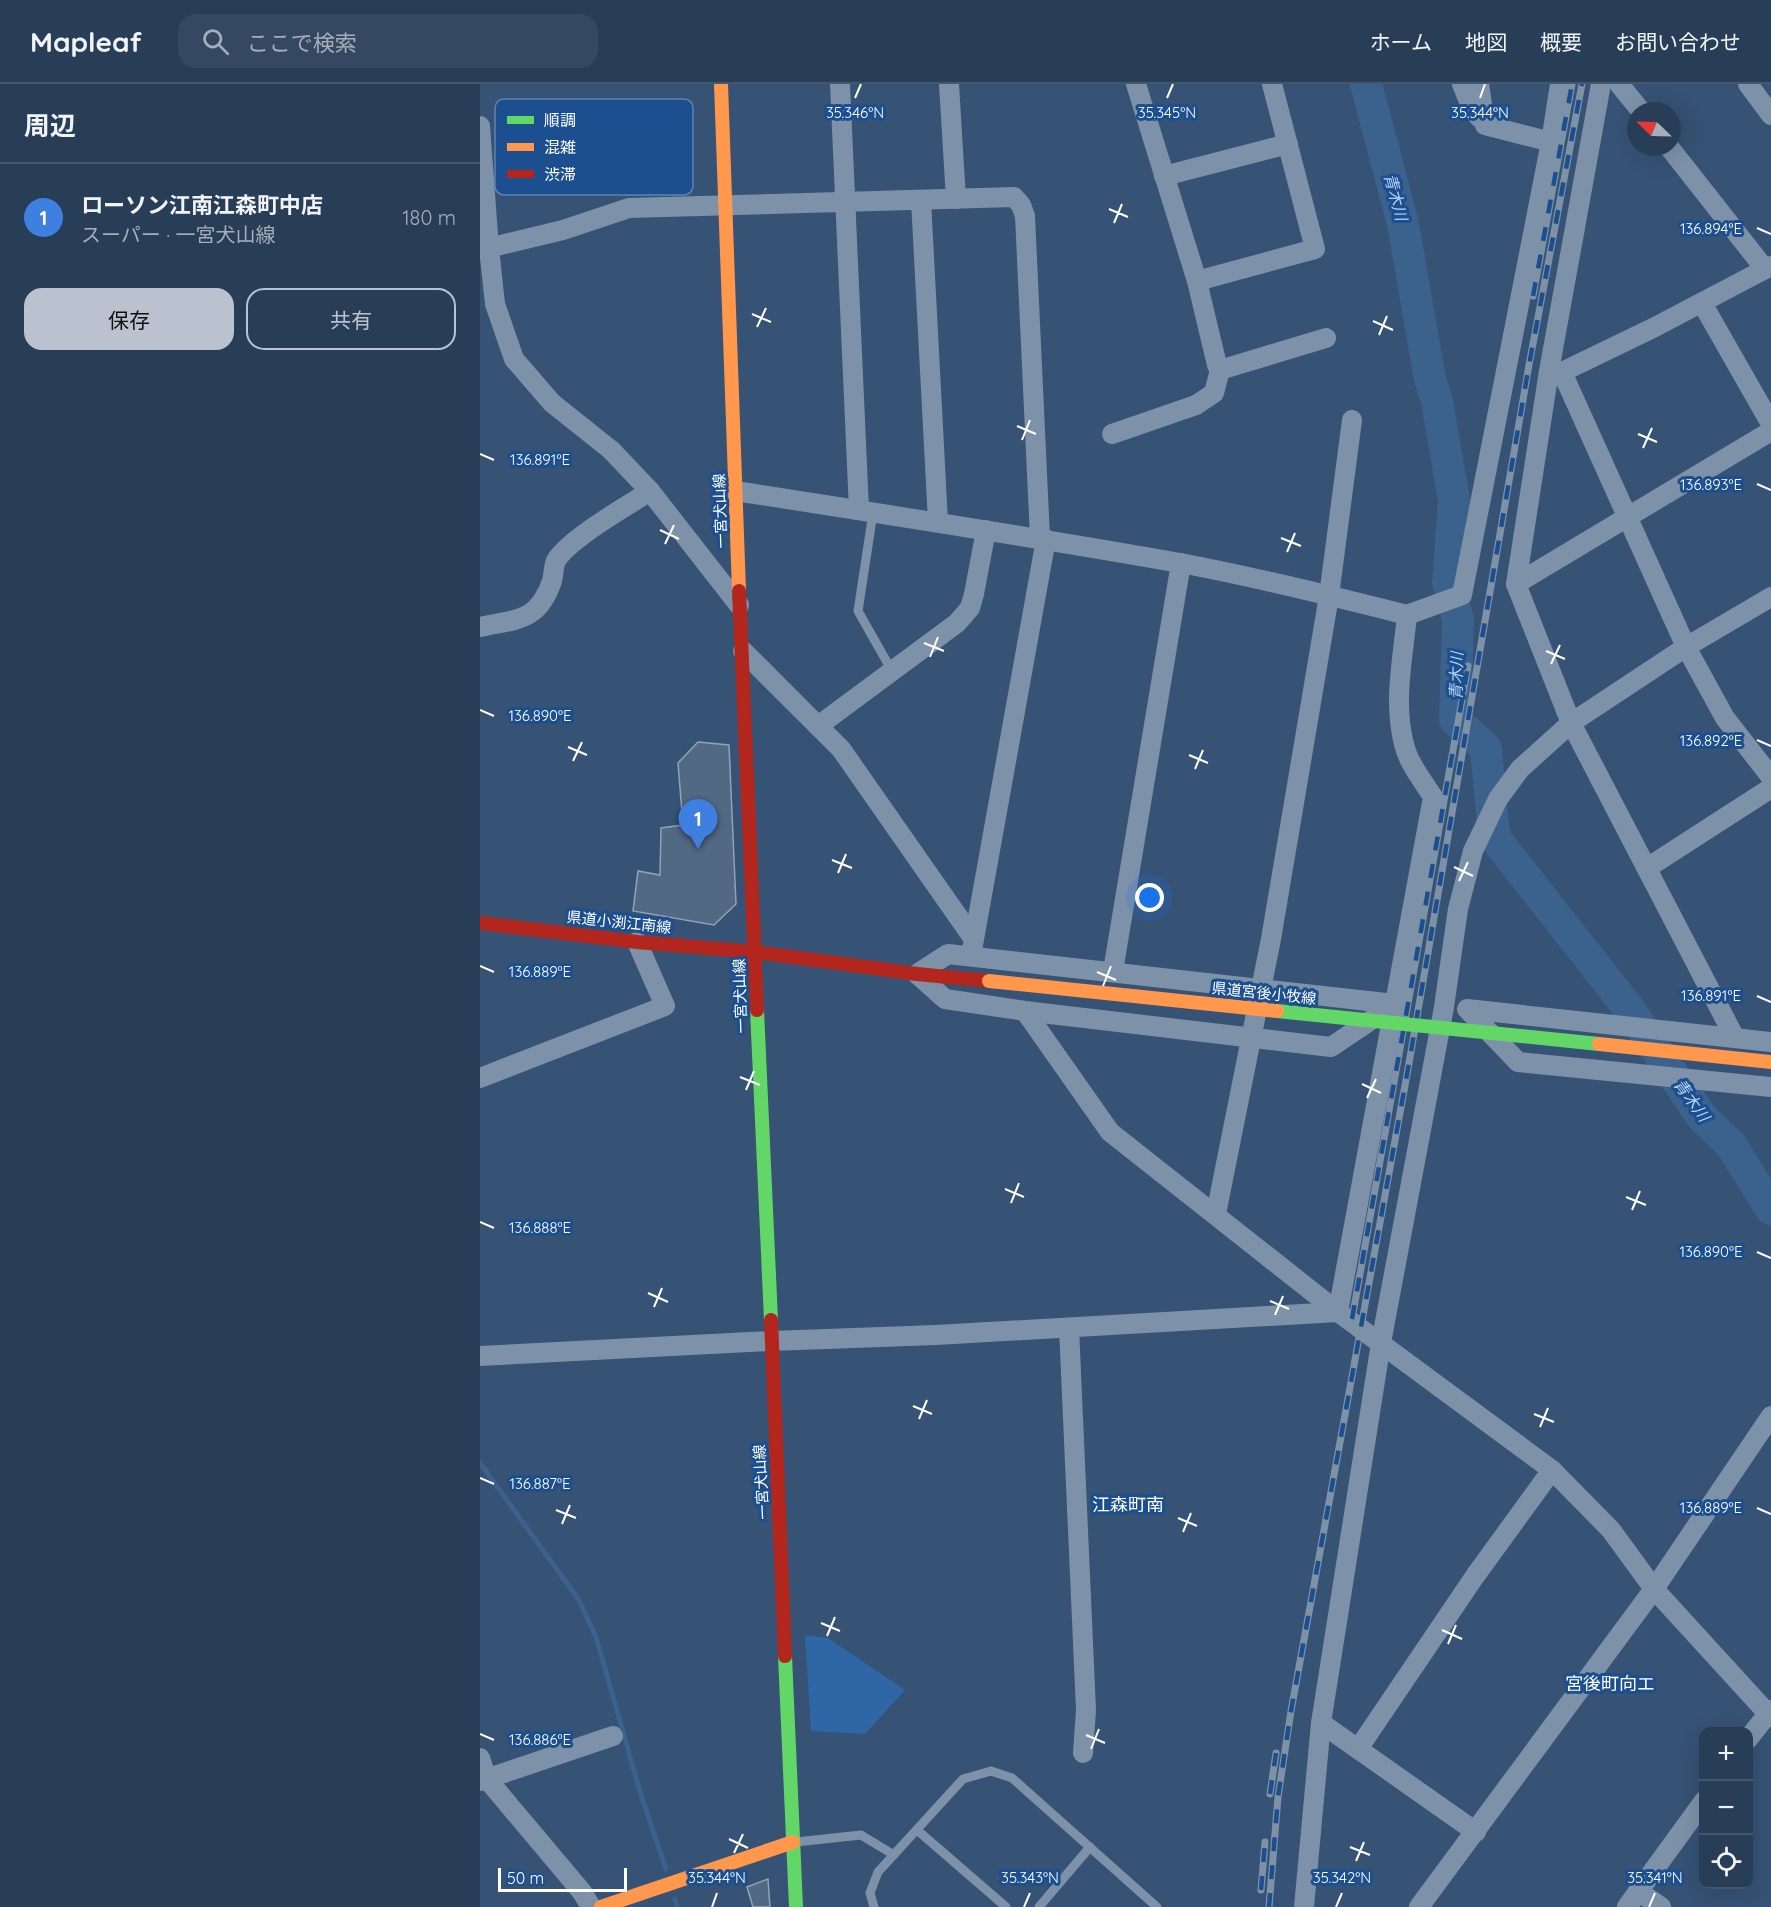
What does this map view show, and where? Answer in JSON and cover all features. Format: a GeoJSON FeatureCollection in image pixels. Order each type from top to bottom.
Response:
{"type":"FeatureCollection","features":[{"type":"Feature","properties":{"kind":"main road","name":"一宮犬山線"},"geometry":{"type":"LineString","coordinates":[[721,84],[727,205],[735,491],[796,1907]]}},
{"type":"Feature","properties":{"kind":"main road","name":"県道小渕江南線"},"geometry":{"type":"LineString","coordinates":[[480,924],[636,942],[755,952]]}},
{"type":"Feature","properties":{"kind":"main road","name":"県道宮後小牧線"},"geometry":{"type":"LineString","coordinates":[[755,952],[917,974],[1771,1062]]}},
{"type":"Feature","properties":{"kind":"main road"},"geometry":{"type":"LineString","coordinates":[[601,1907],[794,1842]]}},
{"type":"Feature","properties":{"kind":"street"},"geometry":{"type":"LineString","coordinates":[[840,84],[866,511]]}},
{"type":"Feature","properties":{"kind":"street"},"geometry":{"type":"LineString","coordinates":[[949,84],[956,199]]}},
{"type":"Feature","properties":{"kind":"street"},"geometry":{"type":"LineString","coordinates":[[1112,435],[1196,405],[1214,393],[1220,370],[1197,281],[1136,84]]}},
{"type":"Feature","properties":{"kind":"street"},"geometry":{"type":"LineString","coordinates":[[1197,281],[1315,249],[1272,84]]}},
{"type":"Feature","properties":{"kind":"street"},"geometry":{"type":"LineString","coordinates":[[1462,84],[1472,109],[1485,125],[1551,142]]}},
{"type":"Feature","properties":{"kind":"street"},"geometry":{"type":"LineString","coordinates":[[1479,84],[1485,125]]}},
{"type":"Feature","properties":{"kind":"street"},"geometry":{"type":"LineString","coordinates":[[735,491],[1043,538],[1181,563],[1407,615],[1455,598],[1551,142],[1560,84]]}},
{"type":"Feature","properties":{"kind":"street"},"geometry":{"type":"LineString","coordinates":[[1601,84],[1555,371],[1516,584],[1571,723],[1735,1038]]}},
{"type":"Feature","properties":{"kind":"street"},"geometry":{"type":"LineString","coordinates":[[1619,84],[1634,102]]}},
{"type":"Feature","properties":{"kind":"street"},"geometry":{"type":"LineString","coordinates":[[1748,84],[1771,115]]}},
{"type":"Feature","properties":{"kind":"street"},"geometry":{"type":"LineString","coordinates":[[480,126],[484,249],[495,304],[514,359],[552,404],[611,450],[650,491],[741,607]]}},
{"type":"Feature","properties":{"kind":"street"},"geometry":{"type":"LineString","coordinates":[[1164,176],[1288,144]]}},
{"type":"Feature","properties":{"kind":"street"},"geometry":{"type":"LineString","coordinates":[[1555,371],[1702,303],[1768,267],[1676,156]]}},
{"type":"Feature","properties":{"kind":"street"},"geometry":{"type":"LineString","coordinates":[[484,249],[563,231],[629,208],[1014,197],[1021,205],[1025,216],[1043,538],[972,947]]}},
{"type":"Feature","properties":{"kind":"street"},"geometry":{"type":"LineString","coordinates":[[921,200],[938,522]]}},
{"type":"Feature","properties":{"kind":"street"},"geometry":{"type":"LineString","coordinates":[[1702,303],[1771,424]]}},
{"type":"Feature","properties":{"kind":"street"},"geometry":{"type":"LineString","coordinates":[[1220,370],[1326,338]]}},
{"type":"Feature","properties":{"kind":"street"},"geometry":{"type":"LineString","coordinates":[[1555,371],[1628,518],[1686,647],[1725,718],[1771,777]]}},
{"type":"Feature","properties":{"kind":"street"},"geometry":{"type":"LineString","coordinates":[[1216,1214],[1261,987],[1329,596],[1352,420]]}},
{"type":"Feature","properties":{"kind":"street"},"geometry":{"type":"LineString","coordinates":[[1516,584],[1771,431]]}},
{"type":"Feature","properties":{"kind":"street"},"geometry":{"type":"LineString","coordinates":[[480,627],[526,618],[542,603],[552,580],[556,560],[579,538],[650,491]]}},
{"type":"Feature","properties":{"kind":"street"},"geometry":{"type":"LineString","coordinates":[[818,726],[957,623],[970,608],[986,530]]}},
{"type":"Feature","properties":{"kind":"street"},"geometry":{"type":"LineString","coordinates":[[1113,972],[1181,563]]}},
{"type":"Feature","properties":{"kind":"street"},"geometry":{"type":"LineString","coordinates":[[1304,1907],[1321,1723],[1381,1343],[1444,1007],[1458,909],[1473,851],[1498,799],[1520,769],[1571,723],[1686,647],[1771,597]]}},
{"type":"Feature","properties":{"kind":"street"},"geometry":{"type":"LineString","coordinates":[[1338,1312],[1432,797],[1404,746],[1399,676],[1407,615]]}},
{"type":"Feature","properties":{"kind":"street"},"geometry":{"type":"LineString","coordinates":[[743,651],[841,749],[972,947]]}},
{"type":"Feature","properties":{"kind":"street"},"geometry":{"type":"LineString","coordinates":[[1647,868],[1771,788]]}},
{"type":"Feature","properties":{"kind":"street"},"geometry":{"type":"LineString","coordinates":[[480,1078],[665,1006],[636,942]]}},
{"type":"Feature","properties":{"kind":"street"},"geometry":{"type":"LineString","coordinates":[[972,947],[1113,972],[1395,1004],[1331,1047],[1025,1011],[945,999],[917,974],[948,954],[972,947]]}},
{"type":"Feature","properties":{"kind":"street"},"geometry":{"type":"LineString","coordinates":[[1444,1007],[1771,1042]]}},
{"type":"Feature","properties":{"kind":"street"},"geometry":{"type":"LineString","coordinates":[[1467,1009],[1518,1062],[1771,1087]]}},
{"type":"Feature","properties":{"kind":"street"},"geometry":{"type":"LineString","coordinates":[[1025,1011],[1110,1132],[1338,1312],[1552,1470],[1611,1530],[1654,1589],[1770,1713],[1753,1734]]}},
{"type":"Feature","properties":{"kind":"street"},"geometry":{"type":"LineString","coordinates":[[480,1356],[1069,1328],[1338,1312]]}},
{"type":"Feature","properties":{"kind":"street"},"geometry":{"type":"LineString","coordinates":[[1069,1328],[1086,1710],[1083,1753]]}},
{"type":"Feature","properties":{"kind":"street"},"geometry":{"type":"LineString","coordinates":[[1419,1907],[1654,1589],[1771,1416]]}},
{"type":"Feature","properties":{"kind":"street"},"geometry":{"type":"LineString","coordinates":[[1358,1749],[1475,1576],[1552,1470]]}},
{"type":"Feature","properties":{"kind":"street"},"geometry":{"type":"LineString","coordinates":[[1321,1723],[1476,1832]]}},
{"type":"Feature","properties":{"kind":"street"},"geometry":{"type":"LineString","coordinates":[[483,1780],[613,1736]]}},
{"type":"Feature","properties":{"kind":"street"},"geometry":{"type":"LineString","coordinates":[[480,1758],[483,1780],[582,1892],[591,1907]]}},
{"type":"Feature","properties":{"kind":"street"},"geometry":{"type":"LineString","coordinates":[[1627,1907],[1699,1808]]}},
{"type":"Feature","properties":{"kind":"street"},"geometry":{"type":"LineString","coordinates":[[1638,1891],[1661,1907]]}},
{"type":"Feature","properties":{"kind":"lane"},"geometry":{"type":"LineString","coordinates":[[866,511],[858,611],[892,671]]}},
{"type":"Feature","properties":{"kind":"lane"},"geometry":{"type":"LineString","coordinates":[[874,1907],[870,1893],[878,1872],[963,1779],[991,1771],[1012,1778],[1157,1907]]}},
{"type":"Feature","properties":{"kind":"lane"},"geometry":{"type":"LineString","coordinates":[[917,1830],[1006,1907]]}},
{"type":"Feature","properties":{"kind":"lane"},"geometry":{"type":"LineString","coordinates":[[794,1842],[861,1835],[894,1855]]}},
{"type":"Feature","properties":{"kind":"lane"},"geometry":{"type":"LineString","coordinates":[[1039,1907],[1090,1847]]}},
{"type":"Feature","properties":{"kind":"shaded area"},"geometry":{"type":"Polygon","coordinates":[[[805,1635],[828,1638],[905,1690],[865,1734],[811,1731],[805,1635]]]}},
{"type":"Feature","properties":{"kind":"building"},"geometry":{"type":"Polygon","coordinates":[[[698,742],[729,745],[736,904],[714,925],[633,911],[638,871],[660,875],[661,828],[683,825],[678,763],[698,742]]]}},
{"type":"Feature","properties":{"kind":"building"},"geometry":{"type":"Polygon","coordinates":[[[768,1879],[770,1907],[753,1907],[747,1887],[768,1879]]]}},
{"type":"Feature","properties":{"kind":"waterway","name":"青木川"},"geometry":{"type":"LineString","coordinates":[[1366,84],[1403,224],[1454,500],[1448,583],[1458,619],[1455,720],[1486,748],[1494,837],[1630,1010],[1701,1116],[1731,1145],[1771,1209]]}},
{"type":"Feature","properties":{"kind":"waterway"},"geometry":{"type":"LineString","coordinates":[[480,1463],[579,1600],[596,1637],[641,1795],[666,1869]]}},
{"type":"Feature","properties":{"kind":"waterway"},"geometry":{"type":"LineString","coordinates":[[675,1899],[677,1907]]}},
{"type":"Feature","properties":{"kind":"railway"},"geometry":{"type":"LineString","coordinates":[[1533,296],[1572,84]]}},
{"type":"Feature","properties":{"kind":"railway"},"geometry":{"type":"LineString","coordinates":[[1269,1907],[1278,1797],[1291,1711],[1408,1069],[1529,365],[1582,84]]}},
{"type":"Feature","properties":{"kind":"railway"},"geometry":{"type":"LineString","coordinates":[[1352,1319],[1468,666]]}},
{"type":"Feature","properties":{"kind":"railway"},"geometry":{"type":"LineString","coordinates":[[1270,1794],[1276,1753]]}},
{"type":"Feature","properties":{"kind":"railway"},"geometry":{"type":"LineString","coordinates":[[1261,1890],[1265,1842]]}},
{"type":"Feature","properties":{"kind":"traffic: fast"},"geometry":{"type":"LineString","coordinates":[[757,1010],[771,1320]]}},
{"type":"Feature","properties":{"kind":"traffic: fast"},"geometry":{"type":"LineString","coordinates":[[1277,1011],[1599,1044]]}},
{"type":"Feature","properties":{"kind":"traffic: fast"},"geometry":{"type":"LineString","coordinates":[[785,1656],[796,1907]]}},
{"type":"Feature","properties":{"kind":"traffic: slow"},"geometry":{"type":"LineString","coordinates":[[721,84],[739,591]]}},
{"type":"Feature","properties":{"kind":"traffic: slow"},"geometry":{"type":"LineString","coordinates":[[989,981],[1277,1011]]}},
{"type":"Feature","properties":{"kind":"traffic: slow"},"geometry":{"type":"LineString","coordinates":[[1599,1044],[1771,1062]]}},
{"type":"Feature","properties":{"kind":"traffic: slow"},"geometry":{"type":"LineString","coordinates":[[601,1907],[793,1842]]}},
{"type":"Feature","properties":{"kind":"traffic: jam"},"geometry":{"type":"LineString","coordinates":[[739,591],[757,1010]]}},
{"type":"Feature","properties":{"kind":"traffic: jam"},"geometry":{"type":"LineString","coordinates":[[480,923],[637,942],[755,952],[917,974],[989,981]]}},
{"type":"Feature","properties":{"kind":"traffic: jam"},"geometry":{"type":"LineString","coordinates":[[771,1320],[785,1656]]}},
{"type":"Feature","properties":{"kind":"place","name":"ローソン江南江森町中店"},"geometry":{"type":"Point","coordinates":[698,849]}},
{"type":"Feature","properties":{"kind":"district","name":"江森町南"},"geometry":{"type":"Point","coordinates":[1128,1504]}},
{"type":"Feature","properties":{"kind":"district","name":"宮後町向エ"},"geometry":{"type":"Point","coordinates":[1610,1683]}}]}
